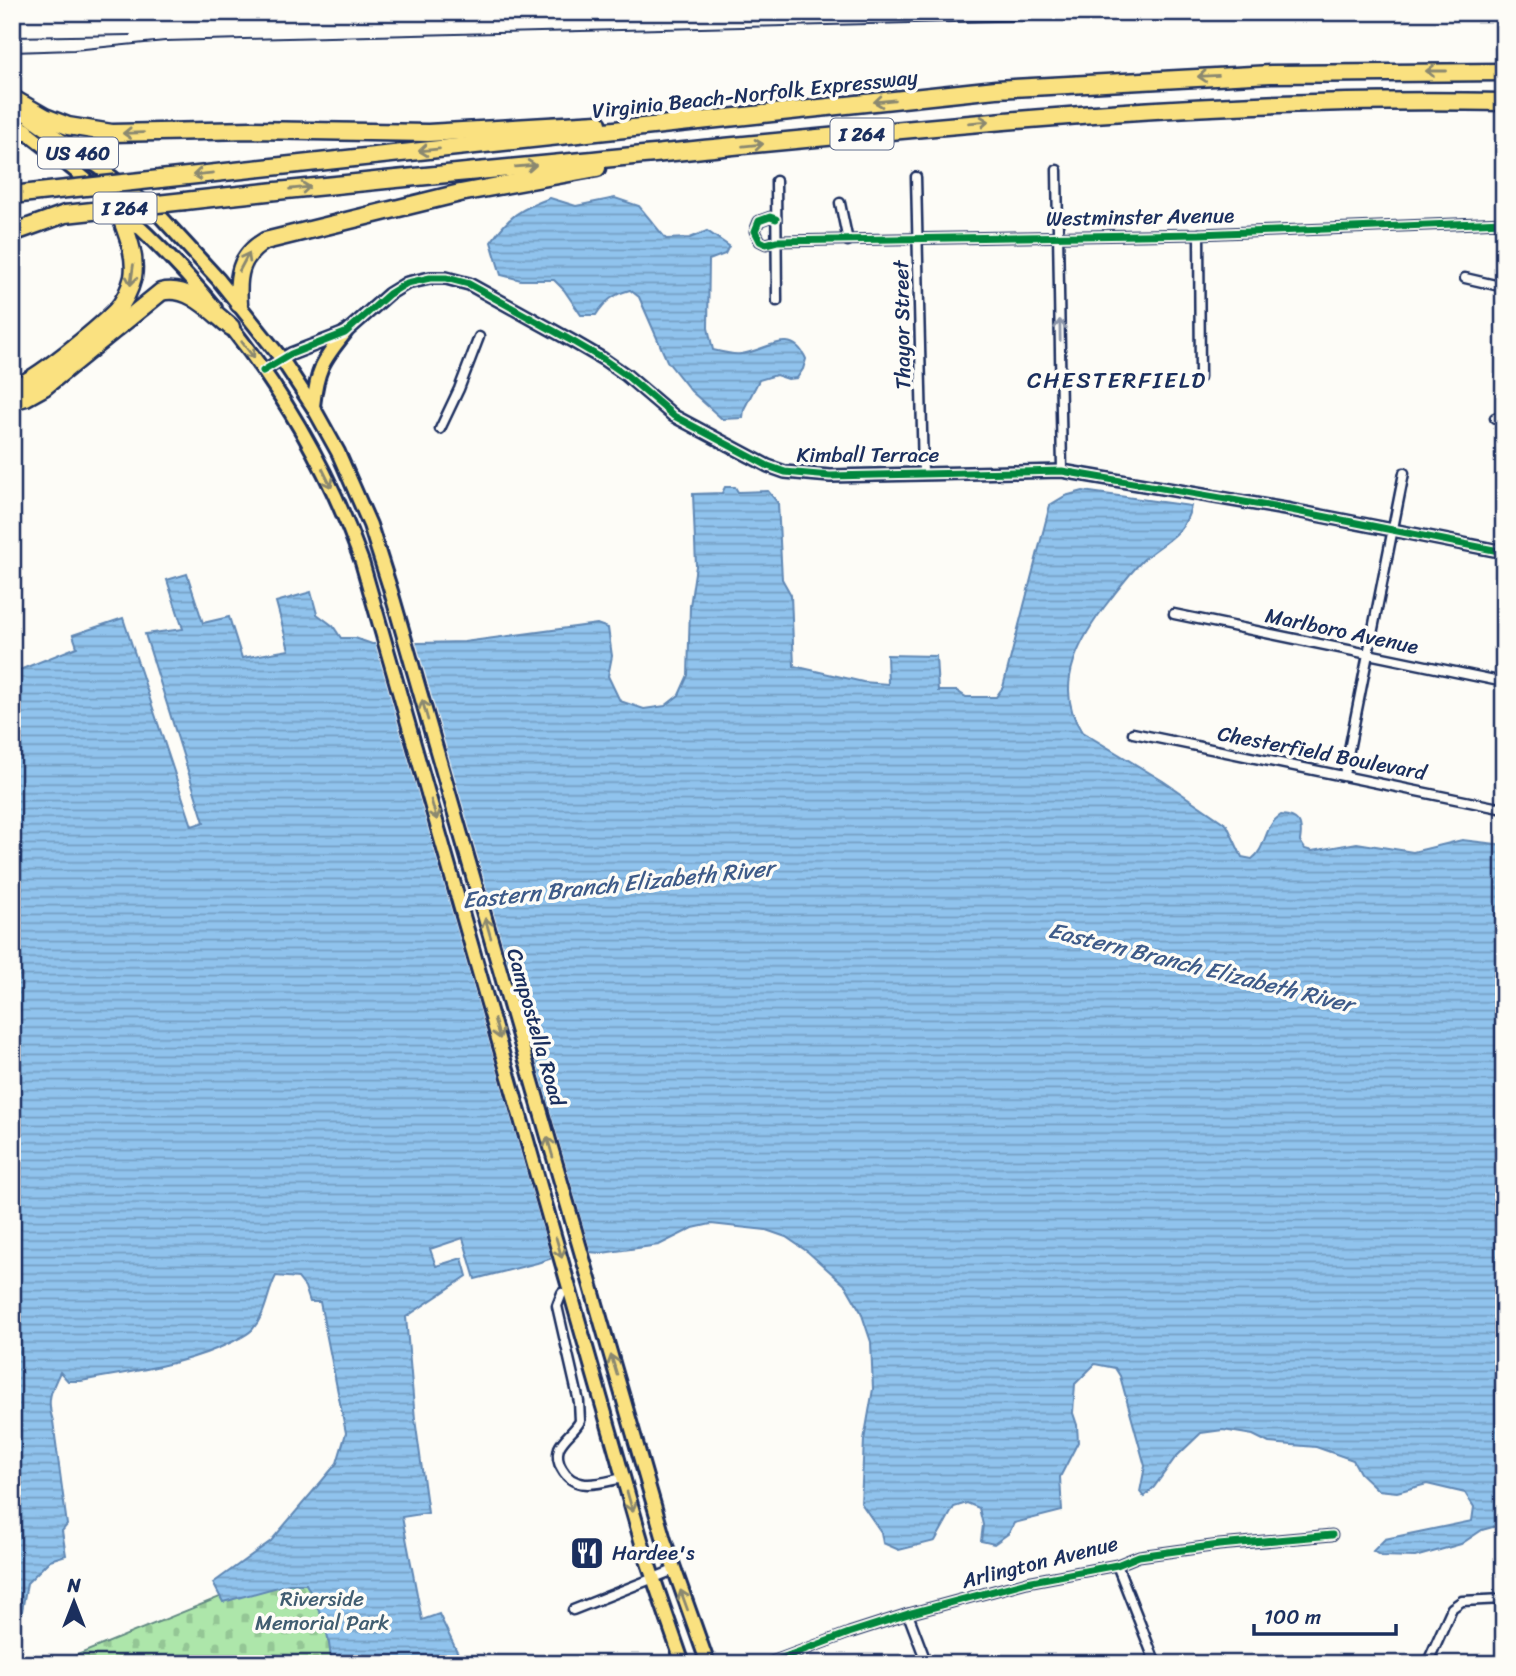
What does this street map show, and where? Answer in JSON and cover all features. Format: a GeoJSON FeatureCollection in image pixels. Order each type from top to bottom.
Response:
{"type":"FeatureCollection","features":[{"type":"Feature","properties":{"kind":"highway","name":"Virginia Beach-Norfolk Expressway"},"geometry":{"type":"LineString","coordinates":[[12,195],[963,93],[1134,80],[1342,72],[1504,72]]}},
{"type":"Feature","properties":{"kind":"highway"},"geometry":{"type":"LineString","coordinates":[[12,98],[45,117],[68,126],[112,133],[252,130],[439,133],[497,131],[571,123],[692,122]]}},
{"type":"Feature","properties":{"kind":"highway","name":"I 264"},"geometry":{"type":"LineString","coordinates":[[12,220],[389,179],[1076,114],[1318,102],[1504,102]]}},
{"type":"Feature","properties":{"kind":"highway"},"geometry":{"type":"LineString","coordinates":[[239,304],[237,282],[242,263],[254,248],[265,241],[460,194],[665,153]]}},
{"type":"Feature","properties":{"kind":"highway"},"geometry":{"type":"LineString","coordinates":[[12,388],[40,373],[116,311],[124,300],[132,281],[134,261],[118,209]]}},
{"type":"Feature","properties":{"kind":"highway"},"geometry":{"type":"LineString","coordinates":[[12,233],[65,214]]}},
{"type":"Feature","properties":{"kind":"highway"},"geometry":{"type":"LineString","coordinates":[[12,401],[44,387],[161,292],[177,290],[187,294],[231,327]]}},
{"type":"Feature","properties":{"kind":"main road","name":"US 460"},"geometry":{"type":"LineString","coordinates":[[12,104],[104,171],[161,217],[189,245],[281,358],[313,407]]}},
{"type":"Feature","properties":{"kind":"main road","name":"US 460"},"geometry":{"type":"LineString","coordinates":[[17,126],[118,209],[172,259],[231,327],[263,371]]}},
{"type":"Feature","properties":{"kind":"main road"},"geometry":{"type":"LineString","coordinates":[[313,407],[319,372],[326,356],[345,333]]}},
{"type":"Feature","properties":{"kind":"main road","name":"Campostella Road"},"geometry":{"type":"LineString","coordinates":[[263,371],[294,418],[340,503],[362,562],[623,1478],[653,1578],[683,1664]]}},
{"type":"Feature","properties":{"kind":"main road","name":"Campostella Road"},"geometry":{"type":"LineString","coordinates":[[313,407],[338,452],[381,556],[674,1570],[708,1664]]}},
{"type":"Feature","properties":{"kind":"street"},"geometry":{"type":"LineString","coordinates":[[1057,170],[1062,471]]}},
{"type":"Feature","properties":{"kind":"street","name":"Thayor Street"},"geometry":{"type":"LineString","coordinates":[[916,177],[923,473]]}},
{"type":"Feature","properties":{"kind":"street"},"geometry":{"type":"LineString","coordinates":[[776,181],[777,301]]}},
{"type":"Feature","properties":{"kind":"street"},"geometry":{"type":"LineString","coordinates":[[840,203],[848,241]]}},
{"type":"Feature","properties":{"kind":"street"},"geometry":{"type":"LineString","coordinates":[[776,219],[770,217],[759,221],[755,231],[760,241],[765,244],[777,241]]}},
{"type":"Feature","properties":{"kind":"street","name":"Westminster Avenue"},"geometry":{"type":"LineString","coordinates":[[777,241],[1199,234],[1504,222]]}},
{"type":"Feature","properties":{"kind":"street"},"geometry":{"type":"LineString","coordinates":[[1199,234],[1200,377]]}},
{"type":"Feature","properties":{"kind":"street","name":"Kimball Terrace"},"geometry":{"type":"LineString","coordinates":[[263,371],[281,358],[345,333],[389,294],[407,283],[446,278],[469,284],[603,359],[674,416],[768,466],[807,476],[1062,471],[1291,510],[1504,552]]}},
{"type":"Feature","properties":{"kind":"street"},"geometry":{"type":"LineString","coordinates":[[1465,278],[1504,287]]}},
{"type":"Feature","properties":{"kind":"street"},"geometry":{"type":"LineString","coordinates":[[440,429],[459,390],[479,337]]}},
{"type":"Feature","properties":{"kind":"street"},"geometry":{"type":"LineString","coordinates":[[1344,775],[1404,473]]}},
{"type":"Feature","properties":{"kind":"street","name":"Marlboro Avenue"},"geometry":{"type":"LineString","coordinates":[[1174,614],[1504,682]]}},
{"type":"Feature","properties":{"kind":"street","name":"Chesterfield Boulevard"},"geometry":{"type":"LineString","coordinates":[[1133,733],[1504,808]]}},
{"type":"Feature","properties":{"kind":"street"},"geometry":{"type":"LineString","coordinates":[[562,1293],[557,1306],[579,1402],[580,1421],[559,1448],[559,1462],[568,1477],[576,1483],[597,1483],[623,1478]]}},
{"type":"Feature","properties":{"kind":"street","name":"Arlington Avenue"},"geometry":{"type":"LineString","coordinates":[[766,1664],[908,1614],[1027,1582],[1117,1565],[1139,1556],[1206,1546],[1332,1535]]}},
{"type":"Feature","properties":{"kind":"street"},"geometry":{"type":"LineString","coordinates":[[1117,1565],[1156,1664]]}},
{"type":"Feature","properties":{"kind":"street"},"geometry":{"type":"LineString","coordinates":[[573,1610],[674,1570]]}},
{"type":"Feature","properties":{"kind":"street"},"geometry":{"type":"LineString","coordinates":[[1427,1664],[1452,1608],[1462,1601],[1504,1599]]}},
{"type":"Feature","properties":{"kind":"street"},"geometry":{"type":"LineString","coordinates":[[908,1614],[928,1664]]}},
{"type":"Feature","properties":{"kind":"street"},"geometry":{"type":"LineString","coordinates":[[1345,1664],[1413,1664]]}},
{"type":"Feature","properties":{"kind":"green space","name":"Riverside Memorial Park"},"geometry":{"type":"Polygon","coordinates":[[[355,1542],[400,1664],[58,1664],[60,1662],[355,1542]]]}},
{"type":"Feature","properties":{"kind":"water"},"geometry":{"type":"Polygon","coordinates":[[[550,198],[576,206],[615,198],[639,206],[666,239],[690,238],[707,231],[729,246],[725,254],[709,260],[708,328],[713,350],[741,354],[777,343],[793,344],[806,359],[797,378],[788,379],[776,375],[759,380],[744,409],[743,418],[722,419],[691,391],[667,361],[639,297],[630,290],[610,299],[596,315],[581,315],[554,280],[521,280],[501,275],[491,242],[516,214],[550,198]]]}},
{"type":"Feature","properties":{"kind":"water","name":"Eastern Branch Elizabeth River"},"geometry":{"type":"Polygon","coordinates":[[[725,487],[735,487],[738,492],[768,491],[778,503],[782,579],[791,595],[794,666],[863,682],[888,684],[887,655],[936,656],[938,691],[957,691],[966,697],[996,697],[1003,687],[1050,505],[1065,496],[1083,491],[1191,506],[1184,525],[1143,560],[1101,612],[1081,644],[1074,661],[1069,697],[1073,714],[1082,732],[1163,781],[1227,825],[1242,857],[1252,859],[1257,854],[1271,825],[1281,815],[1296,819],[1301,830],[1300,841],[1305,849],[1312,851],[1357,843],[1413,852],[1462,840],[1504,845],[1504,1524],[1482,1530],[1461,1544],[1415,1557],[1381,1556],[1373,1551],[1385,1539],[1472,1521],[1474,1507],[1465,1493],[1427,1484],[1397,1492],[1378,1490],[1360,1473],[1353,1460],[1316,1447],[1269,1443],[1253,1435],[1223,1430],[1201,1433],[1175,1458],[1144,1497],[1140,1492],[1145,1466],[1120,1376],[1115,1368],[1095,1364],[1075,1384],[1073,1413],[1078,1442],[1060,1477],[1062,1511],[1014,1523],[1009,1533],[994,1544],[981,1541],[983,1525],[979,1508],[967,1503],[954,1507],[935,1541],[899,1550],[883,1543],[881,1532],[861,1503],[864,1440],[873,1389],[871,1342],[861,1312],[846,1286],[808,1252],[786,1237],[766,1230],[711,1224],[693,1228],[659,1245],[602,1253],[574,1251],[475,1279],[463,1238],[430,1249],[436,1266],[462,1258],[467,1276],[406,1317],[415,1419],[428,1513],[402,1517],[422,1620],[439,1614],[463,1664],[331,1664],[324,1622],[306,1584],[289,1584],[223,1602],[213,1583],[271,1541],[337,1463],[346,1433],[320,1302],[310,1302],[305,1287],[298,1278],[276,1276],[261,1317],[252,1330],[241,1338],[197,1356],[81,1381],[68,1381],[60,1372],[52,1390],[50,1407],[67,1525],[62,1531],[66,1555],[50,1560],[27,1583],[22,1611],[12,1634],[12,673],[77,647],[73,635],[123,618],[192,826],[204,822],[145,634],[183,629],[167,580],[187,574],[203,623],[229,617],[242,658],[289,650],[276,602],[311,592],[317,614],[333,626],[341,638],[355,638],[372,644],[464,642],[597,624],[608,628],[612,656],[608,676],[620,701],[644,709],[665,706],[679,695],[688,675],[690,606],[696,566],[693,494],[722,493],[725,487]]]}},
{"type":"Feature","properties":{"kind":"pier"},"geometry":{"type":"Polygon","coordinates":[[[415,638],[592,1256],[574,1254],[552,1262],[374,640],[415,638]]]}},
{"type":"Feature","properties":{"kind":"tram line"},"geometry":{"type":"LineString","coordinates":[[12,52],[74,50],[165,41],[1362,12]]}},
{"type":"Feature","properties":{"kind":"tram line"},"geometry":{"type":"LineString","coordinates":[[12,37],[130,35]]}},
{"type":"Feature","properties":{"kind":"cycle path"},"geometry":{"type":"LineString","coordinates":[[776,219],[770,217],[759,221],[755,231],[760,241],[766,244],[777,241],[1199,234],[1504,222]]}},
{"type":"Feature","properties":{"kind":"cycle path"},"geometry":{"type":"LineString","coordinates":[[263,371],[291,354],[345,333],[389,294],[407,283],[446,278],[469,284],[572,341],[626,375],[674,416],[768,466],[785,472],[830,476],[1062,471],[1291,510],[1504,552]]}},
{"type":"Feature","properties":{"kind":"cycle path"},"geometry":{"type":"LineString","coordinates":[[766,1664],[908,1614],[1027,1582],[1117,1565],[1139,1556],[1219,1545],[1332,1535]]}},
{"type":"Feature","properties":{"kind":"place","name":"Hardee's"},"geometry":{"type":"Point","coordinates":[587,1553]}},
{"type":"Feature","properties":{"kind":"district","name":"CHESTERFIELD"},"geometry":{"type":"Point","coordinates":[1117,380]}}]}
